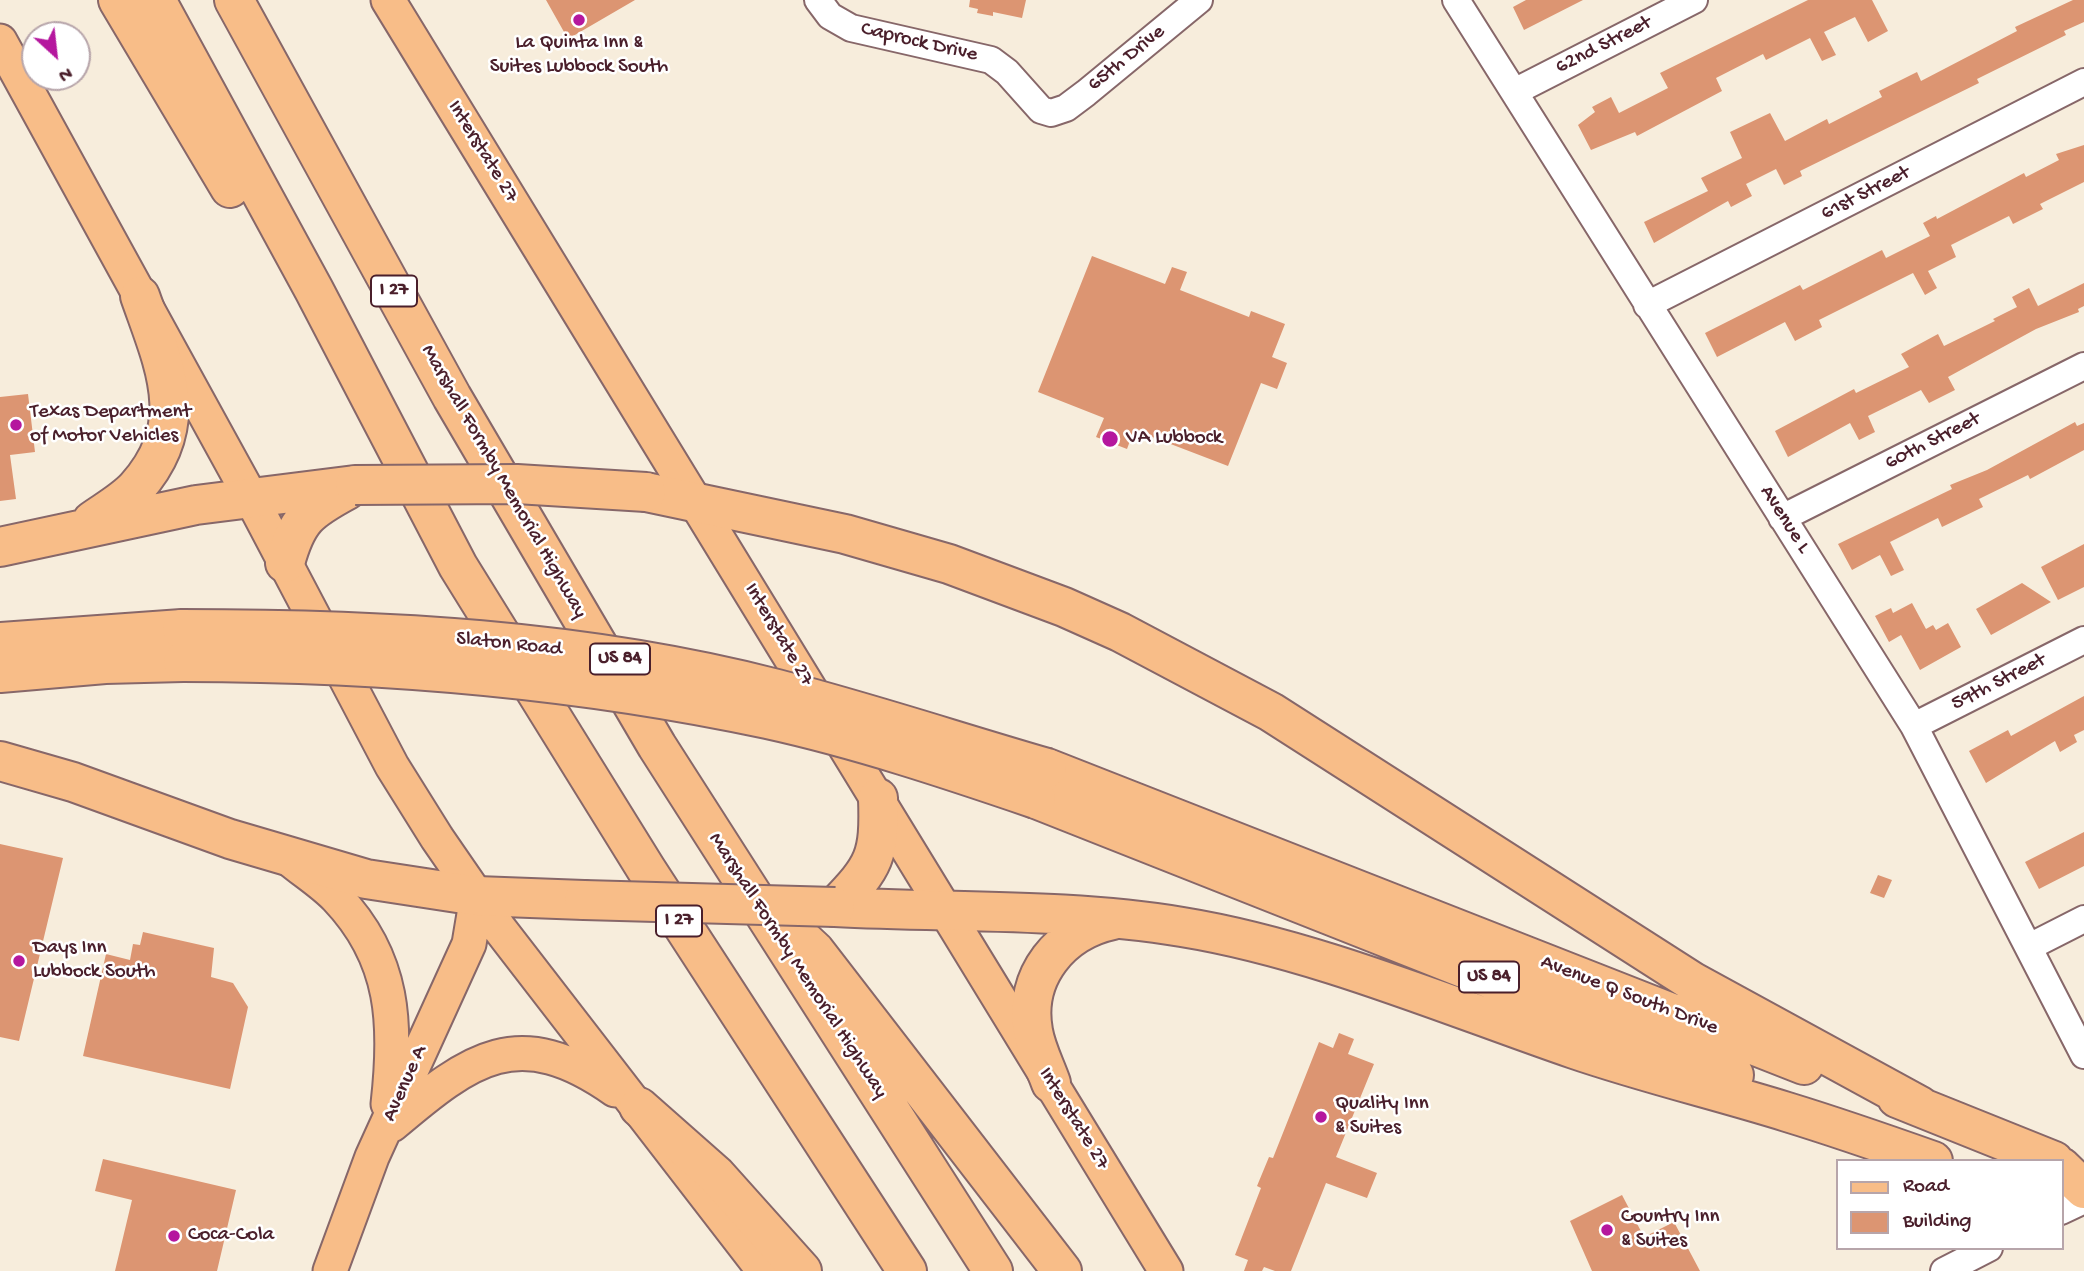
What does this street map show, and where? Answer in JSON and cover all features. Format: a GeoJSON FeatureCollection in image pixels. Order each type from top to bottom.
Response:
{"type":"FeatureCollection","features":[{"type":"Feature","properties":{"kind":"highway"},"geometry":{"type":"LineString","coordinates":[[118,0],[323,353],[458,566]]}},
{"type":"Feature","properties":{"kind":"highway","name":"I 27"},"geometry":{"type":"LineString","coordinates":[[156,0],[314,290],[458,566],[653,881],[907,1271]]}},
{"type":"Feature","properties":{"kind":"highway","name":"Marshall Formby Memorial Highway"},"geometry":{"type":"LineString","coordinates":[[234,0],[452,397],[650,734],[993,1271]]}},
{"type":"Feature","properties":{"kind":"highway"},"geometry":{"type":"LineString","coordinates":[[82,528],[134,491],[162,447],[170,421],[171,397],[166,369],[140,296]]}},
{"type":"Feature","properties":{"kind":"highway"},"geometry":{"type":"LineString","coordinates":[[0,547],[82,528],[250,496],[355,485],[517,484],[646,492],[696,500],[845,534],[949,564],[1064,607],[1168,655],[1271,712],[1693,982],[1920,1106]]}},
{"type":"Feature","properties":{"kind":"highway"},"geometry":{"type":"LineString","coordinates":[[285,563],[293,533],[310,510],[355,485]]}},
{"type":"Feature","properties":{"kind":"highway","name":"Slaton Road"},"geometry":{"type":"LineString","coordinates":[[0,673],[105,664],[182,645],[304,629],[405,635],[563,650],[776,689],[1041,784]]}},
{"type":"Feature","properties":{"kind":"highway","name":"Slaton Road"},"geometry":{"type":"LineString","coordinates":[[0,642],[182,645]]}},
{"type":"Feature","properties":{"kind":"highway"},"geometry":{"type":"LineString","coordinates":[[0,761],[73,782],[286,856],[366,879],[477,896],[948,913],[1071,913],[1182,927],[1286,951],[1634,1070],[1788,1112],[1927,1159]]}},
{"type":"Feature","properties":{"kind":"highway","name":"Avenue Q South Drive"},"geometry":{"type":"LineString","coordinates":[[1041,784],[1920,1106],[2049,1159]]}},
{"type":"Feature","properties":{"kind":"highway","name":"Avenue Q South Drive"},"geometry":{"type":"LineString","coordinates":[[1041,784],[1935,1159]]}},
{"type":"Feature","properties":{"kind":"highway"},"geometry":{"type":"LineString","coordinates":[[835,907],[873,863],[879,841],[878,798]]}},
{"type":"Feature","properties":{"kind":"highway"},"geometry":{"type":"LineString","coordinates":[[748,889],[816,951],[1062,1271]]}},
{"type":"Feature","properties":{"kind":"highway"},"geometry":{"type":"LineString","coordinates":[[1051,1083],[1033,1034],[1031,1015],[1039,976],[1057,948],[1071,937],[1099,923],[1120,919]]}},
{"type":"Feature","properties":{"kind":"highway"},"geometry":{"type":"LineString","coordinates":[[639,1107],[716,1175],[802,1271]]}},
{"type":"Feature","properties":{"kind":"highway"},"geometry":{"type":"LineString","coordinates":[[2063,1169],[2084,1189]]}},
{"type":"Feature","properties":{"kind":"highway"},"geometry":{"type":"LineString","coordinates":[[2063,1196],[2084,1198]]}},
{"type":"Feature","properties":{"kind":"main road","name":"Interstate 27"},"geometry":{"type":"LineString","coordinates":[[388,0],[1166,1271]]}},
{"type":"Feature","properties":{"kind":"main road"},"geometry":{"type":"LineString","coordinates":[[0,41],[250,496],[392,765],[477,896],[764,1271]]}},
{"type":"Feature","properties":{"kind":"main road"},"geometry":{"type":"LineString","coordinates":[[286,856],[336,897],[368,940],[381,967],[392,1011],[393,1042],[384,1131]]}},
{"type":"Feature","properties":{"kind":"main road","name":"Avenue A"},"geometry":{"type":"LineString","coordinates":[[330,1271],[384,1131],[469,944],[477,896]]}},
{"type":"Feature","properties":{"kind":"main road"},"geometry":{"type":"LineString","coordinates":[[384,1131],[458,1071],[477,1062],[503,1056],[552,1057],[583,1068],[639,1107]]}},
{"type":"Feature","properties":{"kind":"street","name":"Caprock Drive"},"geometry":{"type":"LineString","coordinates":[[818,0],[830,16],[851,27],[991,60],[1007,72],[1041,110],[1051,113]]}},
{"type":"Feature","properties":{"kind":"street","name":"65th Drive"},"geometry":{"type":"LineString","coordinates":[[1051,113],[1066,108],[1086,93],[1199,0]]}},
{"type":"Feature","properties":{"kind":"street","name":"Avenue L"},"geometry":{"type":"LineString","coordinates":[[1456,0],[1914,726],[2084,1055]]}},
{"type":"Feature","properties":{"kind":"street","name":"62nd Street"},"geometry":{"type":"LineString","coordinates":[[1514,92],[1695,0]]}},
{"type":"Feature","properties":{"kind":"street","name":"61st Street"},"geometry":{"type":"LineString","coordinates":[[1647,305],[2084,82]]}},
{"type":"Feature","properties":{"kind":"street","name":"60th Street"},"geometry":{"type":"LineString","coordinates":[[1782,518],[2084,366]]}},
{"type":"Feature","properties":{"kind":"street","name":"59th Street"},"geometry":{"type":"LineString","coordinates":[[1914,726],[2084,640]]}},
{"type":"Feature","properties":{"kind":"street"},"geometry":{"type":"LineString","coordinates":[[2029,947],[2084,919]]}},
{"type":"Feature","properties":{"kind":"street"},"geometry":{"type":"LineString","coordinates":[[2063,1210],[2084,1198]]}},
{"type":"Feature","properties":{"kind":"street"},"geometry":{"type":"LineString","coordinates":[[1944,1271],[1985,1250]]}},
{"type":"Feature","properties":{"kind":"building","name":"La Quinta Inn & Suites Lubbock South"},"geometry":{"type":"Polygon","coordinates":[[[546,0],[635,0],[568,39],[546,0]]]}},
{"type":"Feature","properties":{"kind":"building"},"geometry":{"type":"Polygon","coordinates":[[[970,0],[1026,0],[1022,18],[993,12],[993,16],[977,13],[978,9],[969,7],[970,0]]]}},
{"type":"Feature","properties":{"kind":"building"},"geometry":{"type":"Polygon","coordinates":[[[1526,0],[1583,0],[1524,30],[1513,7],[1526,0]]]}},
{"type":"Feature","properties":{"kind":"building"},"geometry":{"type":"Polygon","coordinates":[[[1808,0],[1872,0],[1888,31],[1868,42],[1855,17],[1824,32],[1836,55],[1822,61],[1810,38],[1766,60],[1763,54],[1716,78],[1722,91],[1637,136],[1635,132],[1591,150],[1578,125],[1595,112],[1592,107],[1611,97],[1619,113],[1668,88],[1660,73],[1808,0]]]}},
{"type":"Feature","properties":{"kind":"building"},"geometry":{"type":"Polygon","coordinates":[[[2073,0],[2084,0],[2084,22],[2064,31],[2066,35],[1977,79],[1979,83],[1800,171],[1802,176],[1784,185],[1776,169],[1746,184],[1752,196],[1731,207],[1728,201],[1654,243],[1644,222],[1708,191],[1701,178],[1742,158],[1730,132],[1770,113],[1785,141],[1827,119],[1829,124],[1882,97],[1879,91],[1917,72],[1921,81],[2017,31],[2015,27],[2073,0]]]}},
{"type":"Feature","properties":{"kind":"building"},"geometry":{"type":"Polygon","coordinates":[[[2084,145],[2084,182],[2040,204],[2043,209],[2013,224],[2009,216],[1951,245],[1956,257],[1928,271],[1937,288],[1925,295],[1913,273],[1819,320],[1822,327],[1795,341],[1785,322],[1717,357],[1705,333],[1800,285],[1803,290],[1882,250],[1886,258],[1930,236],[1923,223],[1936,216],[1937,219],[2024,173],[2026,177],[2059,160],[2056,154],[2084,145]]]}},
{"type":"Feature","properties":{"kind":"building"},"geometry":{"type":"Polygon","coordinates":[[[1092,256],[1165,284],[1172,267],[1187,272],[1180,290],[1249,317],[1251,311],[1285,324],[1272,357],[1287,363],[1277,389],[1261,383],[1228,466],[1134,430],[1127,449],[1096,437],[1104,418],[1038,392],[1092,256]]]}},
{"type":"Feature","properties":{"kind":"building"},"geometry":{"type":"Polygon","coordinates":[[[2084,283],[2084,306],[2078,309],[2079,312],[2036,329],[1948,377],[1955,390],[1929,403],[1921,390],[1868,416],[1875,432],[1859,440],[1850,423],[1788,457],[1775,431],[1854,389],[1856,393],[1909,367],[1901,354],[1938,334],[1944,346],[1995,321],[1993,319],[2017,307],[2012,297],[2029,288],[2038,306],[2084,283]]]}},
{"type":"Feature","properties":{"kind":"building","name":"Texas Department of Motor Vehicles"},"geometry":{"type":"Polygon","coordinates":[[[28,394],[35,452],[10,455],[16,499],[0,501],[0,397],[28,394]]]}},
{"type":"Feature","properties":{"kind":"building"},"geometry":{"type":"Polygon","coordinates":[[[2075,422],[2077,426],[2084,423],[2084,450],[2030,479],[2028,475],[1979,499],[1983,507],[1942,527],[1938,518],[1890,542],[1904,570],[1891,576],[1880,555],[1852,570],[1838,544],[1952,489],[1950,485],[1987,470],[2075,422]]]}},
{"type":"Feature","properties":{"kind":"building"},"geometry":{"type":"Polygon","coordinates":[[[2084,544],[2084,587],[2058,600],[2041,567],[2084,544]]]}},
{"type":"Feature","properties":{"kind":"building"},"geometry":{"type":"Polygon","coordinates":[[[2022,583],[2051,602],[1991,635],[1976,609],[2022,583]]]}},
{"type":"Feature","properties":{"kind":"building"},"geometry":{"type":"Polygon","coordinates":[[[1912,603],[1926,629],[1933,625],[1936,630],[1948,623],[1961,647],[1920,670],[1901,635],[1889,642],[1875,616],[1891,608],[1893,613],[1912,603]]]}},
{"type":"Feature","properties":{"kind":"building"},"geometry":{"type":"Polygon","coordinates":[[[2084,696],[2084,730],[2074,735],[2077,742],[2060,752],[2055,741],[1986,783],[1969,751],[2008,730],[2011,736],[2084,696]]]}},
{"type":"Feature","properties":{"kind":"building"},"geometry":{"type":"Polygon","coordinates":[[[2084,832],[2084,866],[2039,889],[2025,862],[2084,832]]]}},
{"type":"Feature","properties":{"kind":"building","name":"Days Inn Lubbock South"},"geometry":{"type":"Polygon","coordinates":[[[0,844],[63,858],[19,1041],[0,1037],[0,844]]]}},
{"type":"Feature","properties":{"kind":"building"},"geometry":{"type":"Polygon","coordinates":[[[1878,875],[1892,880],[1884,898],[1870,893],[1878,875]]]}},
{"type":"Feature","properties":{"kind":"building"},"geometry":{"type":"Polygon","coordinates":[[[143,932],[214,948],[211,977],[233,983],[248,1007],[230,1089],[83,1056],[106,954],[130,960],[133,944],[140,945],[143,932]]]}},
{"type":"Feature","properties":{"kind":"building","name":"Quality Inn & Suites"},"geometry":{"type":"Polygon","coordinates":[[[1339,1033],[1354,1039],[1348,1054],[1374,1064],[1336,1157],[1377,1173],[1367,1198],[1326,1183],[1291,1271],[1275,1271],[1264,1267],[1262,1271],[1244,1271],[1248,1260],[1235,1255],[1261,1188],[1257,1186],[1269,1157],[1273,1158],[1319,1042],[1333,1048],[1339,1033]]]}},
{"type":"Feature","properties":{"kind":"building","name":"Coca-Cola"},"geometry":{"type":"Polygon","coordinates":[[[103,1159],[236,1190],[217,1271],[115,1271],[132,1200],[95,1191],[103,1159]]]}},
{"type":"Feature","properties":{"kind":"building","name":"Country Inn & Suites"},"geometry":{"type":"Polygon","coordinates":[[[1622,1195],[1644,1237],[1674,1222],[1700,1271],[1592,1271],[1570,1221],[1622,1195]]]}},
{"type":"Feature","properties":{"kind":"place","name":"La Quinta Inn & Suites Lubbock South"},"geometry":{"type":"Point","coordinates":[579,20]}},
{"type":"Feature","properties":{"kind":"place","name":"Texas Department of Motor Vehicles"},"geometry":{"type":"Point","coordinates":[16,425]}},
{"type":"Feature","properties":{"kind":"place","name":"VA Lubbock"},"geometry":{"type":"Point","coordinates":[1110,439]}},
{"type":"Feature","properties":{"kind":"place","name":"Days Inn Lubbock South"},"geometry":{"type":"Point","coordinates":[19,961]}},
{"type":"Feature","properties":{"kind":"place","name":"Quality Inn & Suites"},"geometry":{"type":"Point","coordinates":[1321,1117]}},
{"type":"Feature","properties":{"kind":"place","name":"Country Inn & Suites"},"geometry":{"type":"Point","coordinates":[1607,1230]}},
{"type":"Feature","properties":{"kind":"place","name":"Coca-Cola"},"geometry":{"type":"Point","coordinates":[174,1236]}}]}
